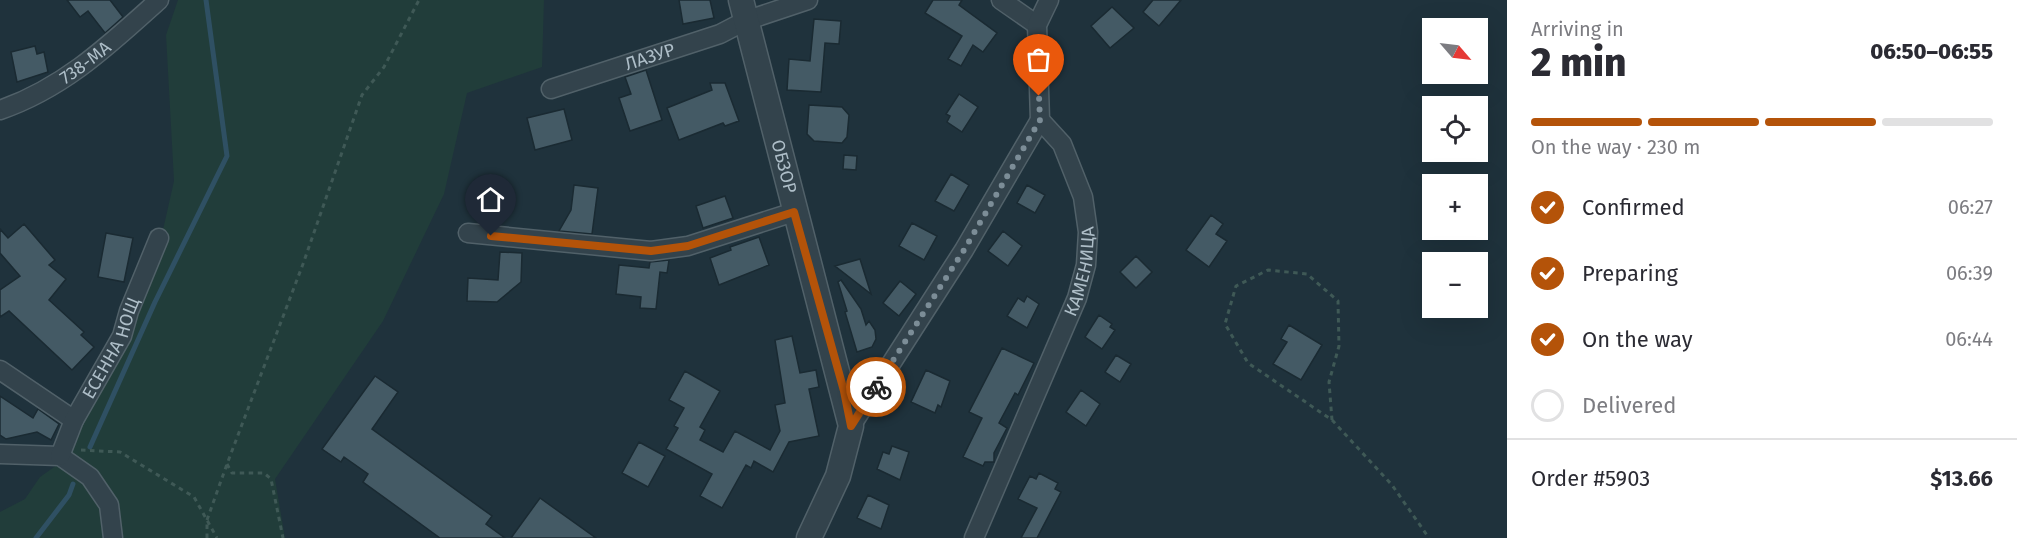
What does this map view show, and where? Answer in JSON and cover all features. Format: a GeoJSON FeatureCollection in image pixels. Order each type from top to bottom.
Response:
{"type":"FeatureCollection","features":[{"type":"Feature","properties":{"kind":"street","name":"738-МА"},"geometry":{"type":"LineString","coordinates":[[0,110],[32,99],[94,59],[159,0]]}},
{"type":"Feature","properties":{"kind":"street","name":"ЛАЗУР"},"geometry":{"type":"LineString","coordinates":[[551,89],[720,34],[743,10],[808,0]]}},
{"type":"Feature","properties":{"kind":"street"},"geometry":{"type":"LineString","coordinates":[[1001,0],[1037,25]]}},
{"type":"Feature","properties":{"kind":"street"},"geometry":{"type":"LineString","coordinates":[[851,426],[964,250],[1040,120],[1037,25],[1049,0]]}},
{"type":"Feature","properties":{"kind":"street","name":"ОБЗОР"},"geometry":{"type":"LineString","coordinates":[[743,10],[794,212],[844,391],[851,426],[838,476],[809,538]]}},
{"type":"Feature","properties":{"kind":"street","name":"КАМЕНИЦА"},"geometry":{"type":"LineString","coordinates":[[974,538],[1077,298],[1086,265],[1088,232],[1083,197],[1062,144],[1040,120]]}},
{"type":"Feature","properties":{"kind":"street"},"geometry":{"type":"LineString","coordinates":[[468,233],[651,251],[688,246],[794,212]]}},
{"type":"Feature","properties":{"kind":"street","name":"ЕСЕННА НОЩ"},"geometry":{"type":"LineString","coordinates":[[60,456],[74,420],[122,336],[129,311],[159,238]]}},
{"type":"Feature","properties":{"kind":"street"},"geometry":{"type":"LineString","coordinates":[[0,370],[74,420]]}},
{"type":"Feature","properties":{"kind":"street"},"geometry":{"type":"LineString","coordinates":[[0,454],[60,456],[90,477],[101,490],[109,505],[113,538]]}},
{"type":"Feature","properties":{"kind":"path"},"geometry":{"type":"LineString","coordinates":[[207,538],[207,520],[303,264],[362,95],[384,67],[419,0]]}},
{"type":"Feature","properties":{"kind":"path"},"geometry":{"type":"LineString","coordinates":[[1332,420],[1329,382],[1339,346],[1338,302],[1307,274],[1268,270],[1236,286],[1225,324],[1248,363],[1332,420],[1392,485],[1429,538]]}},
{"type":"Feature","properties":{"kind":"path"},"geometry":{"type":"LineString","coordinates":[[60,456],[84,449],[120,452],[194,497],[217,538]]}},
{"type":"Feature","properties":{"kind":"path"},"geometry":{"type":"LineString","coordinates":[[227,464],[232,473],[264,473],[271,479],[283,538]]}},
{"type":"Feature","properties":{"kind":"green space"},"geometry":{"type":"Polygon","coordinates":[[[178,0],[544,0],[542,67],[467,93],[444,194],[383,321],[275,479],[285,538],[113,538],[109,505],[60,456],[158,252],[174,181],[166,35],[178,0]]]}},
{"type":"Feature","properties":{"kind":"green space"},"geometry":{"type":"Polygon","coordinates":[[[57,465],[79,477],[94,494],[111,538],[0,538],[0,512],[25,499],[40,477],[57,465]]]}},
{"type":"Feature","properties":{"kind":"building"},"geometry":{"type":"Polygon","coordinates":[[[67,0],[110,0],[123,17],[105,33],[88,11],[80,17],[67,0]]]}},
{"type":"Feature","properties":{"kind":"building"},"geometry":{"type":"Polygon","coordinates":[[[679,0],[710,0],[714,18],[683,24],[679,0]]]}},
{"type":"Feature","properties":{"kind":"building"},"geometry":{"type":"Polygon","coordinates":[[[933,0],[962,0],[959,5],[997,33],[983,52],[973,45],[961,66],[948,59],[962,36],[925,13],[933,0]]]}},
{"type":"Feature","properties":{"kind":"building"},"geometry":{"type":"Polygon","coordinates":[[[1153,0],[1181,0],[1159,26],[1143,12],[1153,0]]]}},
{"type":"Feature","properties":{"kind":"building"},"geometry":{"type":"Polygon","coordinates":[[[1112,7],[1134,28],[1110,48],[1091,26],[1112,7]]]}},
{"type":"Feature","properties":{"kind":"building"},"geometry":{"type":"Polygon","coordinates":[[[814,19],[841,21],[839,44],[825,43],[821,92],[787,90],[789,59],[810,61],[814,19]]]}},
{"type":"Feature","properties":{"kind":"building"},"geometry":{"type":"Polygon","coordinates":[[[35,46],[37,54],[44,52],[48,72],[17,82],[11,52],[35,46]]]}},
{"type":"Feature","properties":{"kind":"building"},"geometry":{"type":"Polygon","coordinates":[[[646,70],[662,120],[630,131],[619,98],[631,94],[625,77],[646,70]]]}},
{"type":"Feature","properties":{"kind":"building"},"geometry":{"type":"Polygon","coordinates":[[[710,83],[725,83],[739,121],[725,126],[723,123],[679,140],[667,108],[712,90],[710,83]]]}},
{"type":"Feature","properties":{"kind":"building"},"geometry":{"type":"Polygon","coordinates":[[[959,94],[978,107],[962,132],[947,122],[950,116],[946,114],[959,94]]]}},
{"type":"Feature","properties":{"kind":"building"},"geometry":{"type":"Polygon","coordinates":[[[809,105],[842,107],[849,115],[847,137],[842,143],[814,141],[807,134],[809,105]]]}},
{"type":"Feature","properties":{"kind":"building"},"geometry":{"type":"Polygon","coordinates":[[[564,109],[572,140],[535,150],[527,118],[564,109]]]}},
{"type":"Feature","properties":{"kind":"building"},"geometry":{"type":"Polygon","coordinates":[[[844,155],[857,156],[856,170],[843,169],[844,155]]]}},
{"type":"Feature","properties":{"kind":"building"},"geometry":{"type":"Polygon","coordinates":[[[951,174],[969,185],[954,211],[935,201],[951,174]]]}},
{"type":"Feature","properties":{"kind":"building"},"geometry":{"type":"Polygon","coordinates":[[[574,185],[598,188],[592,234],[559,231],[571,210],[574,185]]]}},
{"type":"Feature","properties":{"kind":"building"},"geometry":{"type":"Polygon","coordinates":[[[1027,185],[1045,195],[1035,213],[1017,203],[1027,185]]]}},
{"type":"Feature","properties":{"kind":"building"},"geometry":{"type":"Polygon","coordinates":[[[725,196],[733,218],[703,228],[696,206],[725,196]]]}},
{"type":"Feature","properties":{"kind":"building"},"geometry":{"type":"Polygon","coordinates":[[[1211,215],[1223,224],[1216,234],[1227,241],[1209,267],[1186,250],[1211,215]]]}},
{"type":"Feature","properties":{"kind":"building"},"geometry":{"type":"Polygon","coordinates":[[[912,223],[937,236],[924,260],[899,246],[912,223]]]}},
{"type":"Feature","properties":{"kind":"building"},"geometry":{"type":"Polygon","coordinates":[[[24,224],[55,260],[49,265],[66,279],[49,300],[84,332],[81,335],[94,347],[72,370],[9,311],[0,317],[0,290],[20,276],[0,253],[0,229],[8,238],[24,224]]]}},
{"type":"Feature","properties":{"kind":"building"},"geometry":{"type":"Polygon","coordinates":[[[1003,231],[1022,246],[1008,266],[988,251],[1003,231]]]}},
{"type":"Feature","properties":{"kind":"building"},"geometry":{"type":"Polygon","coordinates":[[[106,233],[133,238],[124,282],[98,277],[106,233]]]}},
{"type":"Feature","properties":{"kind":"building"},"geometry":{"type":"Polygon","coordinates":[[[759,237],[769,265],[719,285],[710,258],[731,250],[730,247],[759,237]]]}},
{"type":"Feature","properties":{"kind":"building"},"geometry":{"type":"Polygon","coordinates":[[[500,252],[522,253],[521,282],[497,302],[467,301],[468,278],[498,280],[500,252]]]}},
{"type":"Feature","properties":{"kind":"building"},"geometry":{"type":"Polygon","coordinates":[[[1136,256],[1152,272],[1136,288],[1120,272],[1136,256]]]}},
{"type":"Feature","properties":{"kind":"building"},"geometry":{"type":"Polygon","coordinates":[[[860,259],[871,294],[835,266],[860,259]]]}},
{"type":"Feature","properties":{"kind":"building"},"geometry":{"type":"Polygon","coordinates":[[[669,260],[667,273],[660,272],[656,309],[640,308],[641,297],[616,294],[619,265],[649,268],[650,262],[669,260]]]}},
{"type":"Feature","properties":{"kind":"building"},"geometry":{"type":"Polygon","coordinates":[[[841,280],[861,309],[866,325],[869,321],[875,330],[876,339],[872,347],[857,352],[838,282],[841,280]]]}},
{"type":"Feature","properties":{"kind":"building"},"geometry":{"type":"Polygon","coordinates":[[[900,281],[916,294],[899,316],[883,303],[900,281]]]}},
{"type":"Feature","properties":{"kind":"building"},"geometry":{"type":"Polygon","coordinates":[[[1027,296],[1039,304],[1027,328],[1007,316],[1018,298],[1024,302],[1027,296]]]}},
{"type":"Feature","properties":{"kind":"building"},"geometry":{"type":"Polygon","coordinates":[[[1099,315],[1112,324],[1110,327],[1115,330],[1102,349],[1085,337],[1099,315]]]}},
{"type":"Feature","properties":{"kind":"building"},"geometry":{"type":"Polygon","coordinates":[[[1289,325],[1322,345],[1301,380],[1273,364],[1287,342],[1281,339],[1289,325]]]}},
{"type":"Feature","properties":{"kind":"building"},"geometry":{"type":"Polygon","coordinates":[[[792,336],[800,373],[816,370],[819,387],[809,389],[819,436],[789,442],[773,472],[754,461],[751,468],[746,465],[722,508],[700,496],[712,474],[666,449],[678,428],[674,426],[684,408],[669,400],[685,371],[720,391],[700,427],[705,430],[700,440],[723,452],[735,431],[770,450],[780,431],[775,405],[785,403],[775,340],[792,336]]]}},
{"type":"Feature","properties":{"kind":"building"},"geometry":{"type":"Polygon","coordinates":[[[1002,348],[1034,363],[1018,395],[1015,393],[999,423],[1007,428],[994,453],[994,462],[985,462],[983,466],[963,457],[982,418],[969,412],[1002,348]]]}},
{"type":"Feature","properties":{"kind":"building"},"geometry":{"type":"Polygon","coordinates":[[[1116,355],[1131,364],[1120,382],[1105,372],[1116,355]]]}},
{"type":"Feature","properties":{"kind":"building"},"geometry":{"type":"Polygon","coordinates":[[[926,370],[950,381],[941,407],[938,405],[935,413],[911,402],[926,370]]]}},
{"type":"Feature","properties":{"kind":"building"},"geometry":{"type":"Polygon","coordinates":[[[375,376],[398,392],[372,429],[492,516],[486,524],[505,538],[440,538],[363,482],[368,474],[344,457],[341,462],[322,449],[375,376]]]}},
{"type":"Feature","properties":{"kind":"building"},"geometry":{"type":"Polygon","coordinates":[[[1081,390],[1100,404],[1086,426],[1066,412],[1081,390]]]}},
{"type":"Feature","properties":{"kind":"building"},"geometry":{"type":"Polygon","coordinates":[[[0,396],[33,418],[38,409],[59,424],[51,440],[37,432],[6,439],[0,435],[0,396]]]}},
{"type":"Feature","properties":{"kind":"building"},"geometry":{"type":"Polygon","coordinates":[[[639,442],[665,456],[648,487],[622,473],[639,442]]]}},
{"type":"Feature","properties":{"kind":"building"},"geometry":{"type":"Polygon","coordinates":[[[892,446],[909,452],[900,480],[877,469],[883,452],[889,454],[892,446]]]}},
{"type":"Feature","properties":{"kind":"building"},"geometry":{"type":"Polygon","coordinates":[[[1039,473],[1058,483],[1055,489],[1061,492],[1037,538],[1021,538],[1037,508],[1018,499],[1030,476],[1036,479],[1039,473]]]}},
{"type":"Feature","properties":{"kind":"building"},"geometry":{"type":"Polygon","coordinates":[[[868,495],[889,505],[881,529],[857,518],[868,495]]]}},
{"type":"Feature","properties":{"kind":"building"},"geometry":{"type":"Polygon","coordinates":[[[540,498],[596,538],[511,538],[540,498]]]}},
{"type":"Feature","properties":{"kind":"waterway"},"geometry":{"type":"LineString","coordinates":[[90,447],[155,302],[227,156],[206,0]]}},
{"type":"Feature","properties":{"kind":"waterway"},"geometry":{"type":"LineString","coordinates":[[36,538],[69,495],[73,484]]}},
{"type":"Feature","properties":{"kind":"way so far"},"geometry":{"type":"LineString","coordinates":[[876,387],[964,250],[1040,120],[1039,96]]}},
{"type":"Feature","properties":{"kind":"route"},"geometry":{"type":"LineString","coordinates":[[491,236],[651,251],[688,246],[794,212],[844,391],[851,426],[876,387]]}}]}
